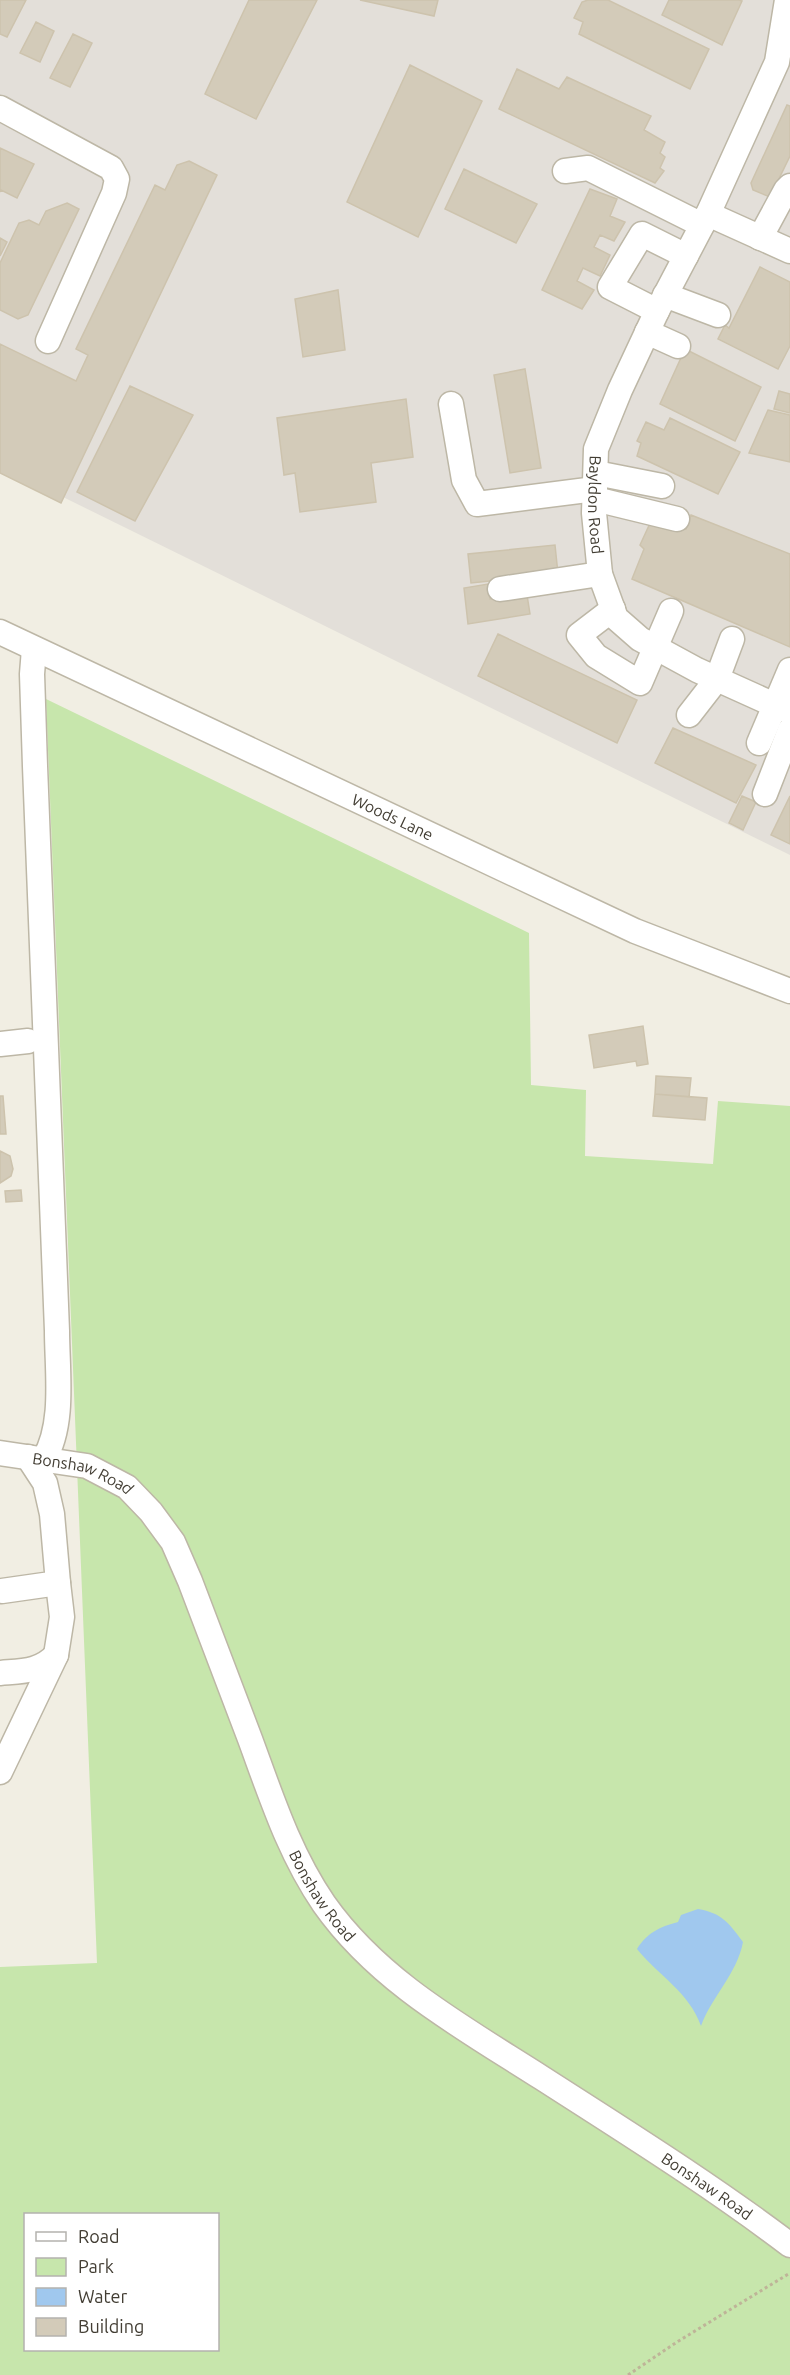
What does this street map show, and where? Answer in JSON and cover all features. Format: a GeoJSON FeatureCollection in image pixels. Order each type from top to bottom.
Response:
{"type":"FeatureCollection","features":[{"type":"Feature","properties":{"kind":"street","name":"Bayldon Road"},"geometry":{"type":"LineString","coordinates":[[782,709],[656,648],[640,639],[616,618],[600,574],[595,487],[596,449],[620,390],[705,220],[777,62],[787,0]]}},
{"type":"Feature","properties":{"kind":"street"},"geometry":{"type":"LineString","coordinates":[[0,108],[111,168],[117,179],[114,193],[48,341]]}},
{"type":"Feature","properties":{"kind":"street"},"geometry":{"type":"LineString","coordinates":[[564,171],[588,168],[705,220],[760,238],[790,251]]}},
{"type":"Feature","properties":{"kind":"street"},"geometry":{"type":"LineString","coordinates":[[760,238],[790,186]]}},
{"type":"Feature","properties":{"kind":"street"},"geometry":{"type":"LineString","coordinates":[[686,256],[642,234],[610,287],[657,313],[718,315]]}},
{"type":"Feature","properties":{"kind":"street"},"geometry":{"type":"LineString","coordinates":[[657,313],[678,346]]}},
{"type":"Feature","properties":{"kind":"street"},"geometry":{"type":"LineString","coordinates":[[451,404],[464,480],[477,504],[595,487],[662,486]]}},
{"type":"Feature","properties":{"kind":"street"},"geometry":{"type":"LineString","coordinates":[[595,487],[677,519]]}},
{"type":"Feature","properties":{"kind":"street"},"geometry":{"type":"LineString","coordinates":[[500,589],[600,574]]}},
{"type":"Feature","properties":{"kind":"street"},"geometry":{"type":"LineString","coordinates":[[613,609],[579,635],[596,656],[640,683],[671,611]]}},
{"type":"Feature","properties":{"kind":"street","name":"Woods Lane"},"geometry":{"type":"LineString","coordinates":[[0,632],[634,932],[790,991]]}},
{"type":"Feature","properties":{"kind":"street"},"geometry":{"type":"LineString","coordinates":[[689,715],[717,679],[732,639]]}},
{"type":"Feature","properties":{"kind":"street"},"geometry":{"type":"LineString","coordinates":[[0,1772],[56,1655],[62,1617],[52,1514],[36,1458],[52,1445],[57,1417],[57,1331],[35,766],[32,674],[34,649]]}},
{"type":"Feature","properties":{"kind":"street"},"geometry":{"type":"LineString","coordinates":[[759,743],[782,709],[790,670]]}},
{"type":"Feature","properties":{"kind":"street"},"geometry":{"type":"LineString","coordinates":[[765,794],[790,730]]}},
{"type":"Feature","properties":{"kind":"street"},"geometry":{"type":"LineString","coordinates":[[0,1044],[28,1041]]}},
{"type":"Feature","properties":{"kind":"street","name":"Bonshaw Road"},"geometry":{"type":"LineString","coordinates":[[0,1453],[87,1466],[127,1487],[151,1512],[173,1542],[190,1581],[295,1858],[325,1904],[351,1938],[378,1966],[409,1991],[677,2164],[790,2246]]}},
{"type":"Feature","properties":{"kind":"street"},"geometry":{"type":"LineString","coordinates":[[2,1591],[58,1583]]}},
{"type":"Feature","properties":{"kind":"street"},"geometry":{"type":"LineString","coordinates":[[0,1673],[34,1670],[48,1663],[56,1655]]}},
{"type":"Feature","properties":{"kind":"path"},"geometry":{"type":"LineString","coordinates":[[628,2375],[677,2342],[790,2273]]}},
{"type":"Feature","properties":{"kind":"shaded area"},"geometry":{"type":"Polygon","coordinates":[[[0,0],[790,0],[790,855],[0,466],[0,0]]]}},
{"type":"Feature","properties":{"kind":"green space"},"geometry":{"type":"Polygon","coordinates":[[[46,699],[529,933],[531,1085],[586,1090],[585,1156],[713,1164],[718,1101],[790,1106],[790,2375],[0,2375],[0,1967],[97,1963],[46,699]]]}},
{"type":"Feature","properties":{"kind":"water"},"geometry":{"type":"Polygon","coordinates":[[[698,1909],[719,1916],[743,1942],[730,1975],[701,2026],[689,2003],[637,1949],[654,1931],[678,1922],[681,1915],[698,1909]]]}},
{"type":"Feature","properties":{"kind":"building"},"geometry":{"type":"Polygon","coordinates":[[[0,0],[26,0],[7,37],[0,34],[0,0]]]}},
{"type":"Feature","properties":{"kind":"building"},"geometry":{"type":"Polygon","coordinates":[[[249,0],[317,0],[256,119],[205,94],[249,0]]]}},
{"type":"Feature","properties":{"kind":"building"},"geometry":{"type":"Polygon","coordinates":[[[360,0],[438,0],[434,16],[360,0]]]}},
{"type":"Feature","properties":{"kind":"building"},"geometry":{"type":"Polygon","coordinates":[[[608,0],[709,49],[690,89],[579,34],[583,22],[574,18],[582,2],[608,0]]]}},
{"type":"Feature","properties":{"kind":"building"},"geometry":{"type":"Polygon","coordinates":[[[669,0],[742,1],[722,45],[662,15],[669,0]]]}},
{"type":"Feature","properties":{"kind":"building"},"geometry":{"type":"Polygon","coordinates":[[[36,22],[54,31],[40,62],[20,53],[36,22]]]}},
{"type":"Feature","properties":{"kind":"building"},"geometry":{"type":"Polygon","coordinates":[[[73,34],[92,43],[70,87],[50,78],[73,34]]]}},
{"type":"Feature","properties":{"kind":"building"},"geometry":{"type":"Polygon","coordinates":[[[410,65],[482,101],[418,237],[347,202],[410,65]]]}},
{"type":"Feature","properties":{"kind":"building"},"geometry":{"type":"Polygon","coordinates":[[[517,69],[559,89],[567,77],[651,116],[644,130],[665,142],[660,153],[665,157],[660,168],[664,171],[655,183],[499,109],[517,69]]]}},
{"type":"Feature","properties":{"kind":"building"},"geometry":{"type":"Polygon","coordinates":[[[787,105],[790,106],[790,156],[770,197],[753,190],[751,183],[787,105]]]}},
{"type":"Feature","properties":{"kind":"building"},"geometry":{"type":"Polygon","coordinates":[[[0,148],[34,164],[17,198],[1,190],[0,192],[0,148]]]}},
{"type":"Feature","properties":{"kind":"building"},"geometry":{"type":"Polygon","coordinates":[[[189,161],[217,175],[61,503],[0,473],[0,344],[76,381],[88,355],[76,349],[155,185],[165,190],[177,165],[189,161]]]}},
{"type":"Feature","properties":{"kind":"building"},"geometry":{"type":"Polygon","coordinates":[[[464,169],[537,204],[516,243],[445,209],[464,169]]]}},
{"type":"Feature","properties":{"kind":"building"},"geometry":{"type":"Polygon","coordinates":[[[590,189],[617,199],[610,216],[625,222],[614,241],[600,235],[594,247],[610,255],[600,276],[583,268],[577,281],[594,290],[582,309],[542,290],[590,189]]]}},
{"type":"Feature","properties":{"kind":"building"},"geometry":{"type":"Polygon","coordinates":[[[67,203],[79,209],[28,315],[18,319],[0,310],[0,263],[19,223],[29,220],[39,225],[46,211],[67,203]]]}},
{"type":"Feature","properties":{"kind":"building"},"geometry":{"type":"Polygon","coordinates":[[[0,238],[7,242],[0,256],[0,238]]]}},
{"type":"Feature","properties":{"kind":"building"},"geometry":{"type":"Polygon","coordinates":[[[760,267],[790,282],[790,346],[778,369],[718,339],[725,325],[729,328],[760,267]]]}},
{"type":"Feature","properties":{"kind":"building"},"geometry":{"type":"Polygon","coordinates":[[[338,290],[345,350],[303,357],[295,299],[338,290]]]}},
{"type":"Feature","properties":{"kind":"building"},"geometry":{"type":"Polygon","coordinates":[[[685,349],[761,387],[735,441],[660,404],[685,349]]]}},
{"type":"Feature","properties":{"kind":"building"},"geometry":{"type":"Polygon","coordinates":[[[525,369],[541,468],[510,473],[494,375],[525,369]]]}},
{"type":"Feature","properties":{"kind":"building"},"geometry":{"type":"Polygon","coordinates":[[[130,386],[193,415],[135,521],[77,492],[130,386]]]}},
{"type":"Feature","properties":{"kind":"building"},"geometry":{"type":"Polygon","coordinates":[[[779,391],[790,394],[790,413],[774,409],[779,391]]]}},
{"type":"Feature","properties":{"kind":"building"},"geometry":{"type":"Polygon","coordinates":[[[406,399],[413,457],[371,463],[376,502],[300,512],[295,473],[284,475],[277,418],[406,399]]]}},
{"type":"Feature","properties":{"kind":"building"},"geometry":{"type":"Polygon","coordinates":[[[768,410],[790,415],[790,462],[749,453],[768,410]]]}},
{"type":"Feature","properties":{"kind":"building"},"geometry":{"type":"Polygon","coordinates":[[[670,418],[740,452],[718,494],[637,456],[641,443],[637,441],[646,422],[664,430],[670,418]]]}},
{"type":"Feature","properties":{"kind":"building"},"geometry":{"type":"Polygon","coordinates":[[[691,515],[790,554],[790,647],[632,579],[644,549],[640,545],[652,519],[686,529],[691,515]]]}},
{"type":"Feature","properties":{"kind":"building"},"geometry":{"type":"Polygon","coordinates":[[[555,545],[558,574],[471,583],[468,554],[555,545]]]}},
{"type":"Feature","properties":{"kind":"building"},"geometry":{"type":"Polygon","coordinates":[[[488,584],[490,599],[527,595],[530,614],[468,624],[464,588],[488,584]]]}},
{"type":"Feature","properties":{"kind":"building"},"geometry":{"type":"Polygon","coordinates":[[[498,634],[637,700],[617,743],[478,676],[498,634]]]}},
{"type":"Feature","properties":{"kind":"building"},"geometry":{"type":"Polygon","coordinates":[[[673,728],[756,765],[736,803],[655,763],[673,728]]]}},
{"type":"Feature","properties":{"kind":"building"},"geometry":{"type":"Polygon","coordinates":[[[742,796],[756,802],[743,830],[729,823],[742,796]]]}},
{"type":"Feature","properties":{"kind":"building"},"geometry":{"type":"Polygon","coordinates":[[[790,796],[790,844],[771,835],[790,796]]]}},
{"type":"Feature","properties":{"kind":"building"},"geometry":{"type":"Polygon","coordinates":[[[643,1026],[648,1064],[637,1066],[636,1061],[594,1068],[589,1035],[643,1026]]]}},
{"type":"Feature","properties":{"kind":"building"},"geometry":{"type":"Polygon","coordinates":[[[656,1076],[691,1078],[689,1097],[655,1094],[656,1076]]]}},
{"type":"Feature","properties":{"kind":"building"},"geometry":{"type":"Polygon","coordinates":[[[655,1094],[707,1098],[705,1120],[653,1116],[655,1094]]]}},
{"type":"Feature","properties":{"kind":"building"},"geometry":{"type":"Polygon","coordinates":[[[0,1096],[3,1096],[6,1134],[0,1134],[0,1096]]]}},
{"type":"Feature","properties":{"kind":"building"},"geometry":{"type":"Polygon","coordinates":[[[0,1151],[10,1156],[13,1169],[11,1176],[0,1183],[0,1151]]]}},
{"type":"Feature","properties":{"kind":"building"},"geometry":{"type":"Polygon","coordinates":[[[21,1190],[22,1201],[6,1202],[5,1191],[21,1190]]]}}]}
